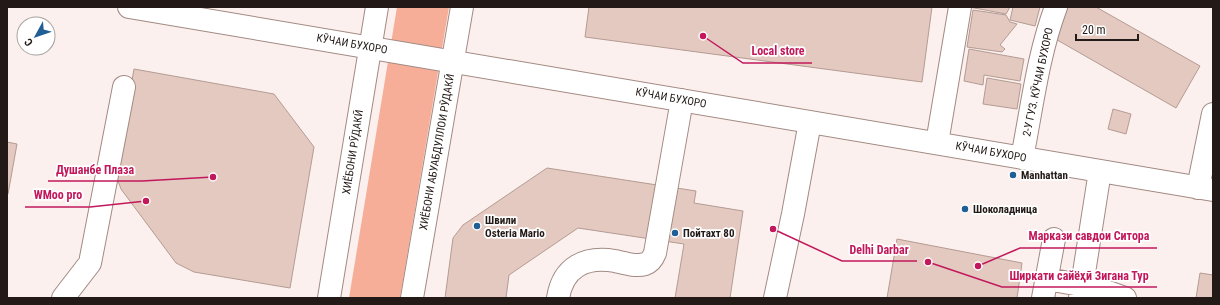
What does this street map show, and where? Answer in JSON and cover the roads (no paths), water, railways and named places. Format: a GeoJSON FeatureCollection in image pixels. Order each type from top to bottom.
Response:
{"type":"FeatureCollection","features":[{"type":"Feature","properties":{"kind":"main road","name":"КӮЧАИ БУХОРО"},"geometry":{"type":"LineString","coordinates":[[129,7],[1206,189]]}},
{"type":"Feature","properties":{"kind":"main road","name":"ХИЁБОНИ РӮДАКӢ"},"geometry":{"type":"LineString","coordinates":[[329,298],[377,7]]}},
{"type":"Feature","properties":{"kind":"main road","name":"ХИЁБОНИ АБУАБДУЛЛОИ РӮДАКӢ"},"geometry":{"type":"LineString","coordinates":[[412,298],[462,7]]}},
{"type":"Feature","properties":{"kind":"main road"},"geometry":{"type":"LineString","coordinates":[[937,143],[960,7]]}},
{"type":"Feature","properties":{"kind":"main road","name":"2-У ГУЗ. КӮЧАИ БУХОРО"},"geometry":{"type":"LineString","coordinates":[[1022,158],[1046,37],[1056,7]]}},
{"type":"Feature","properties":{"kind":"main road"},"geometry":{"type":"LineString","coordinates":[[63,298],[90,263],[124,87]]}},
{"type":"Feature","properties":{"kind":"main road"},"geometry":{"type":"LineString","coordinates":[[558,298],[562,282],[567,274],[573,269],[584,264],[598,260],[640,265],[647,264],[652,260],[655,253],[682,100]]}},
{"type":"Feature","properties":{"kind":"main road"},"geometry":{"type":"LineString","coordinates":[[1206,189],[1213,114]]}},
{"type":"Feature","properties":{"kind":"main road"},"geometry":{"type":"LineString","coordinates":[[775,298],[793,214],[810,122]]}},
{"type":"Feature","properties":{"kind":"main road"},"geometry":{"type":"LineString","coordinates":[[1081,291],[1100,171]]}},
{"type":"Feature","properties":{"kind":"main road"},"geometry":{"type":"LineString","coordinates":[[1054,240],[1045,288],[1081,291],[1125,298]]}},
{"type":"Feature","properties":{"kind":"place","name":"Local store"},"geometry":{"type":"Point","coordinates":[703,36]}},
{"type":"Feature","properties":{"kind":"place","name":"Manhattan"},"geometry":{"type":"Point","coordinates":[1013,175]}},
{"type":"Feature","properties":{"kind":"place","name":"Душанбе Плаза"},"geometry":{"type":"Point","coordinates":[213,177]}},
{"type":"Feature","properties":{"kind":"place","name":"WMoo pro"},"geometry":{"type":"Point","coordinates":[146,201]}},
{"type":"Feature","properties":{"kind":"place","name":"Шоколадница"},"geometry":{"type":"Point","coordinates":[965,209]}},
{"type":"Feature","properties":{"kind":"place","name":"Швили Osteria Mario"},"geometry":{"type":"Point","coordinates":[477,226]}},
{"type":"Feature","properties":{"kind":"place","name":"Delhi Darbar"},"geometry":{"type":"Point","coordinates":[773,229]}},
{"type":"Feature","properties":{"kind":"place","name":"Пойтахт 80"},"geometry":{"type":"Point","coordinates":[675,233]}},
{"type":"Feature","properties":{"kind":"place","name":"Ширкати сайёҳӣ Зигана Тур"},"geometry":{"type":"Point","coordinates":[928,262]}},
{"type":"Feature","properties":{"kind":"place","name":"Маркази савдои Ситора"},"geometry":{"type":"Point","coordinates":[978,266]}}]}
